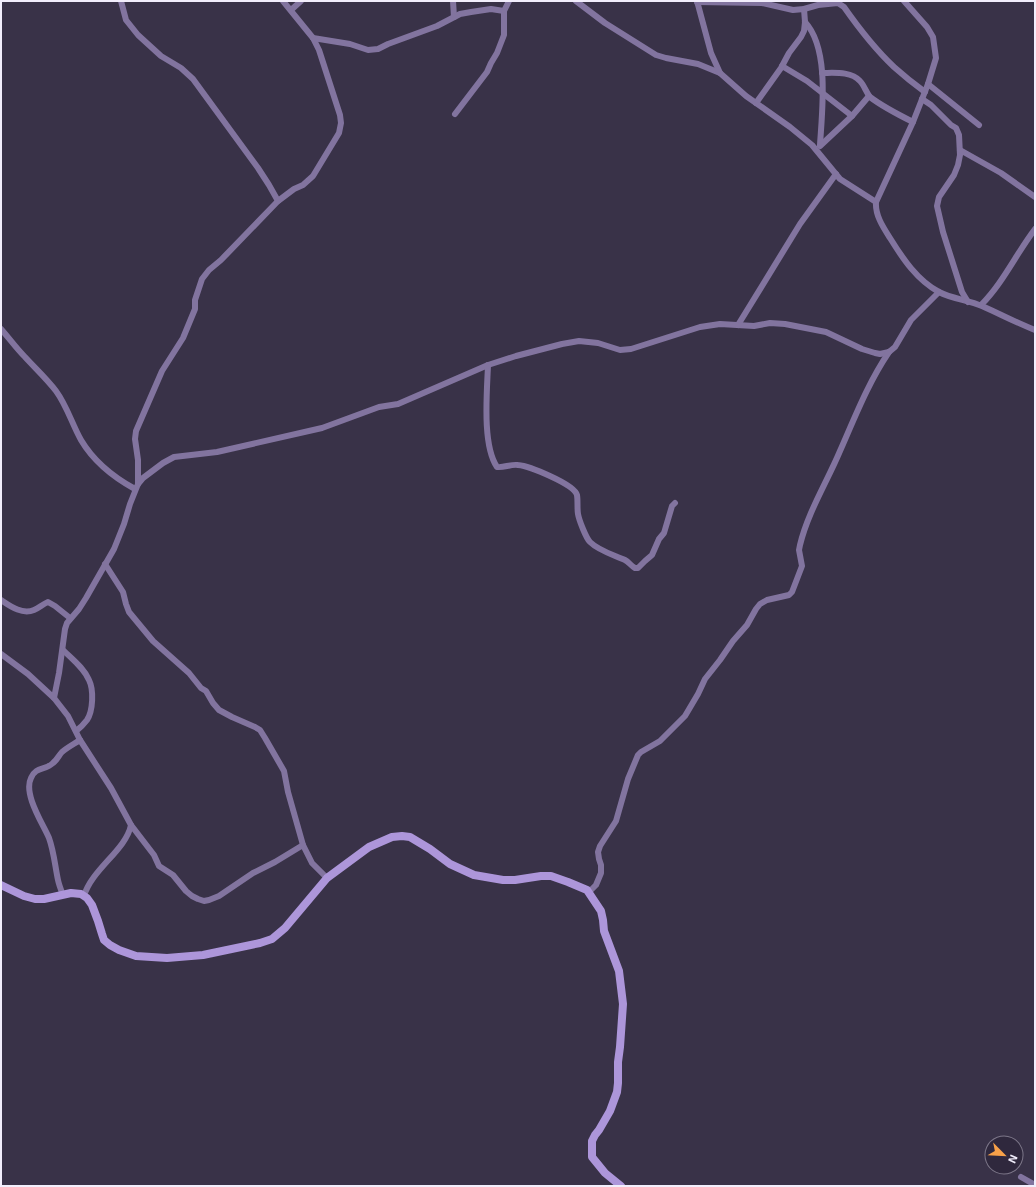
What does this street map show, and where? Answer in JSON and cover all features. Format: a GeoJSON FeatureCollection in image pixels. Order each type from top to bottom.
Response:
{"type":"FeatureCollection","features":[{"type":"Feature","properties":{"kind":"street"},"geometry":{"type":"LineString","coordinates":[[121,1],[126,20],[138,35],[161,56],[181,68],[193,79],[258,168],[278,201]]}},
{"type":"Feature","properties":{"kind":"street"},"geometry":{"type":"LineString","coordinates":[[137,487],[138,460],[135,439],[136,431],[162,371],[183,338],[195,309],[202,279],[209,270],[221,260],[278,201],[303,185],[313,176],[339,133],[341,123],[340,115],[319,50],[313,38],[283,1]]}},
{"type":"Feature","properties":{"kind":"street"},"geometry":{"type":"LineString","coordinates":[[291,10],[301,1]]}},
{"type":"Feature","properties":{"kind":"street"},"geometry":{"type":"LineString","coordinates":[[452,1],[454,18]]}},
{"type":"Feature","properties":{"kind":"street"},"geometry":{"type":"LineString","coordinates":[[455,114],[487,72],[490,63],[497,53],[504,35],[504,11],[509,1]]}},
{"type":"Feature","properties":{"kind":"street"},"geometry":{"type":"LineString","coordinates":[[576,1],[605,23],[656,55],[698,64],[720,73],[756,103],[818,147],[836,174],[851,186],[876,202]]}},
{"type":"Feature","properties":{"kind":"street"},"geometry":{"type":"LineString","coordinates":[[720,73],[711,54],[697,1],[762,3],[793,10],[804,9],[819,3],[838,3],[841,4],[893,66],[925,92]]}},
{"type":"Feature","properties":{"kind":"street"},"geometry":{"type":"LineString","coordinates":[[904,1],[928,27],[933,37],[936,58],[928,84],[913,122],[876,202],[878,217],[903,259],[924,281],[939,292],[981,306],[1020,325],[1035,330]]}},
{"type":"Feature","properties":{"kind":"street"},"geometry":{"type":"LineString","coordinates":[[313,38],[350,44],[368,50],[378,49],[437,26],[460,14],[491,9],[504,11]]}},
{"type":"Feature","properties":{"kind":"street"},"geometry":{"type":"LineString","coordinates":[[756,103],[801,37],[804,31],[805,22],[804,9]]}},
{"type":"Feature","properties":{"kind":"street"},"geometry":{"type":"LineString","coordinates":[[805,22],[813,32],[821,59],[824,95],[818,147]]}},
{"type":"Feature","properties":{"kind":"street"},"geometry":{"type":"LineString","coordinates":[[782,66],[807,82],[852,116]]}},
{"type":"Feature","properties":{"kind":"street"},"geometry":{"type":"LineString","coordinates":[[822,73],[848,74],[854,76],[861,82],[869,96],[913,122]]}},
{"type":"Feature","properties":{"kind":"street"},"geometry":{"type":"LineString","coordinates":[[928,84],[979,125]]}},
{"type":"Feature","properties":{"kind":"street"},"geometry":{"type":"LineString","coordinates":[[818,147],[852,116],[869,96]]}},
{"type":"Feature","properties":{"kind":"street"},"geometry":{"type":"LineString","coordinates":[[922,99],[958,130],[960,159],[957,170],[939,197],[937,206],[942,232],[962,292],[968,302]]}},
{"type":"Feature","properties":{"kind":"street"},"geometry":{"type":"LineString","coordinates":[[960,150],[1001,173],[1035,196]]}},
{"type":"Feature","properties":{"kind":"street"},"geometry":{"type":"LineString","coordinates":[[738,325],[797,229],[836,174]]}},
{"type":"Feature","properties":{"kind":"street"},"geometry":{"type":"LineString","coordinates":[[981,306],[989,298],[1001,281],[1035,229]]}},
{"type":"Feature","properties":{"kind":"street"},"geometry":{"type":"LineString","coordinates":[[587,890],[591,890],[596,885],[601,873],[598,852],[600,846],[616,821],[628,779],[638,755],[660,741],[685,716],[705,680],[733,640],[747,625],[760,604],[767,600],[788,595],[792,592],[802,566],[799,550],[811,514],[870,382],[877,369],[889,352],[894,348],[911,320],[939,292]]}},
{"type":"Feature","properties":{"kind":"street"},"geometry":{"type":"LineString","coordinates":[[54,698],[63,650],[65,629],[70,618],[86,598],[114,549],[137,487],[143,478],[163,462],[174,458],[217,452],[322,428],[379,407],[398,404],[488,365],[516,356],[579,341],[620,350],[631,349],[700,327],[720,324],[754,326],[770,323],[806,327],[826,332],[862,349],[875,353],[880,354],[889,352]]}},
{"type":"Feature","properties":{"kind":"street"},"geometry":{"type":"LineString","coordinates":[[1,329],[24,357],[56,391],[91,454],[108,472],[123,482],[137,487]]}},
{"type":"Feature","properties":{"kind":"street"},"geometry":{"type":"LineString","coordinates":[[488,365],[486,389],[487,432],[492,457],[497,467],[503,468],[509,465],[520,465],[558,479],[571,488],[577,496],[578,516],[588,540],[591,543],[627,561],[634,568],[638,568],[652,555],[659,539],[664,533],[672,506],[675,503]]}},
{"type":"Feature","properties":{"kind":"street"},"geometry":{"type":"LineString","coordinates":[[105,564],[123,592],[129,612],[153,641],[189,673],[201,688],[206,691],[219,710],[255,727],[260,730],[266,738],[284,772],[303,845],[312,863],[327,878]]}},
{"type":"Feature","properties":{"kind":"street"},"geometry":{"type":"LineString","coordinates":[[1,600],[15,609],[24,612],[32,611],[48,602],[56,606],[70,618]]}},
{"type":"Feature","properties":{"kind":"street"},"geometry":{"type":"LineString","coordinates":[[63,650],[81,668],[90,681],[92,690],[91,713],[87,721],[76,731]]}},
{"type":"Feature","properties":{"kind":"street"},"geometry":{"type":"LineString","coordinates":[[1,654],[28,674],[54,698],[68,716],[80,740],[111,788],[131,825],[154,855],[159,866],[173,875],[192,896],[204,901],[219,896],[303,845]]}},
{"type":"Feature","properties":{"kind":"street"},"geometry":{"type":"LineString","coordinates":[[63,895],[58,881],[53,850],[30,795],[30,781],[34,773],[39,769],[53,764],[64,751],[80,740]]}},
{"type":"Feature","properties":{"kind":"street"},"geometry":{"type":"LineString","coordinates":[[84,896],[86,888],[94,877],[125,840],[130,831],[131,825]]}},
{"type":"Feature","properties":{"kind":"street"},"geometry":{"type":"LineString","coordinates":[[1,885],[24,896],[35,899],[44,899],[71,893],[81,894],[87,898],[92,905],[104,940],[119,950],[136,956],[167,958],[203,956],[254,944],[272,938],[289,923],[327,878],[369,847],[392,837],[410,837],[430,849],[450,864],[474,875],[503,880],[550,876],[587,890],[601,911],[604,931],[619,971],[623,1004],[617,1092],[610,1111],[592,1141],[592,1157],[605,1173],[621,1186]]}},
{"type":"Feature","properties":{"kind":"street"},"geometry":{"type":"LineString","coordinates":[[1021,1177],[1035,1185]]}}]}
